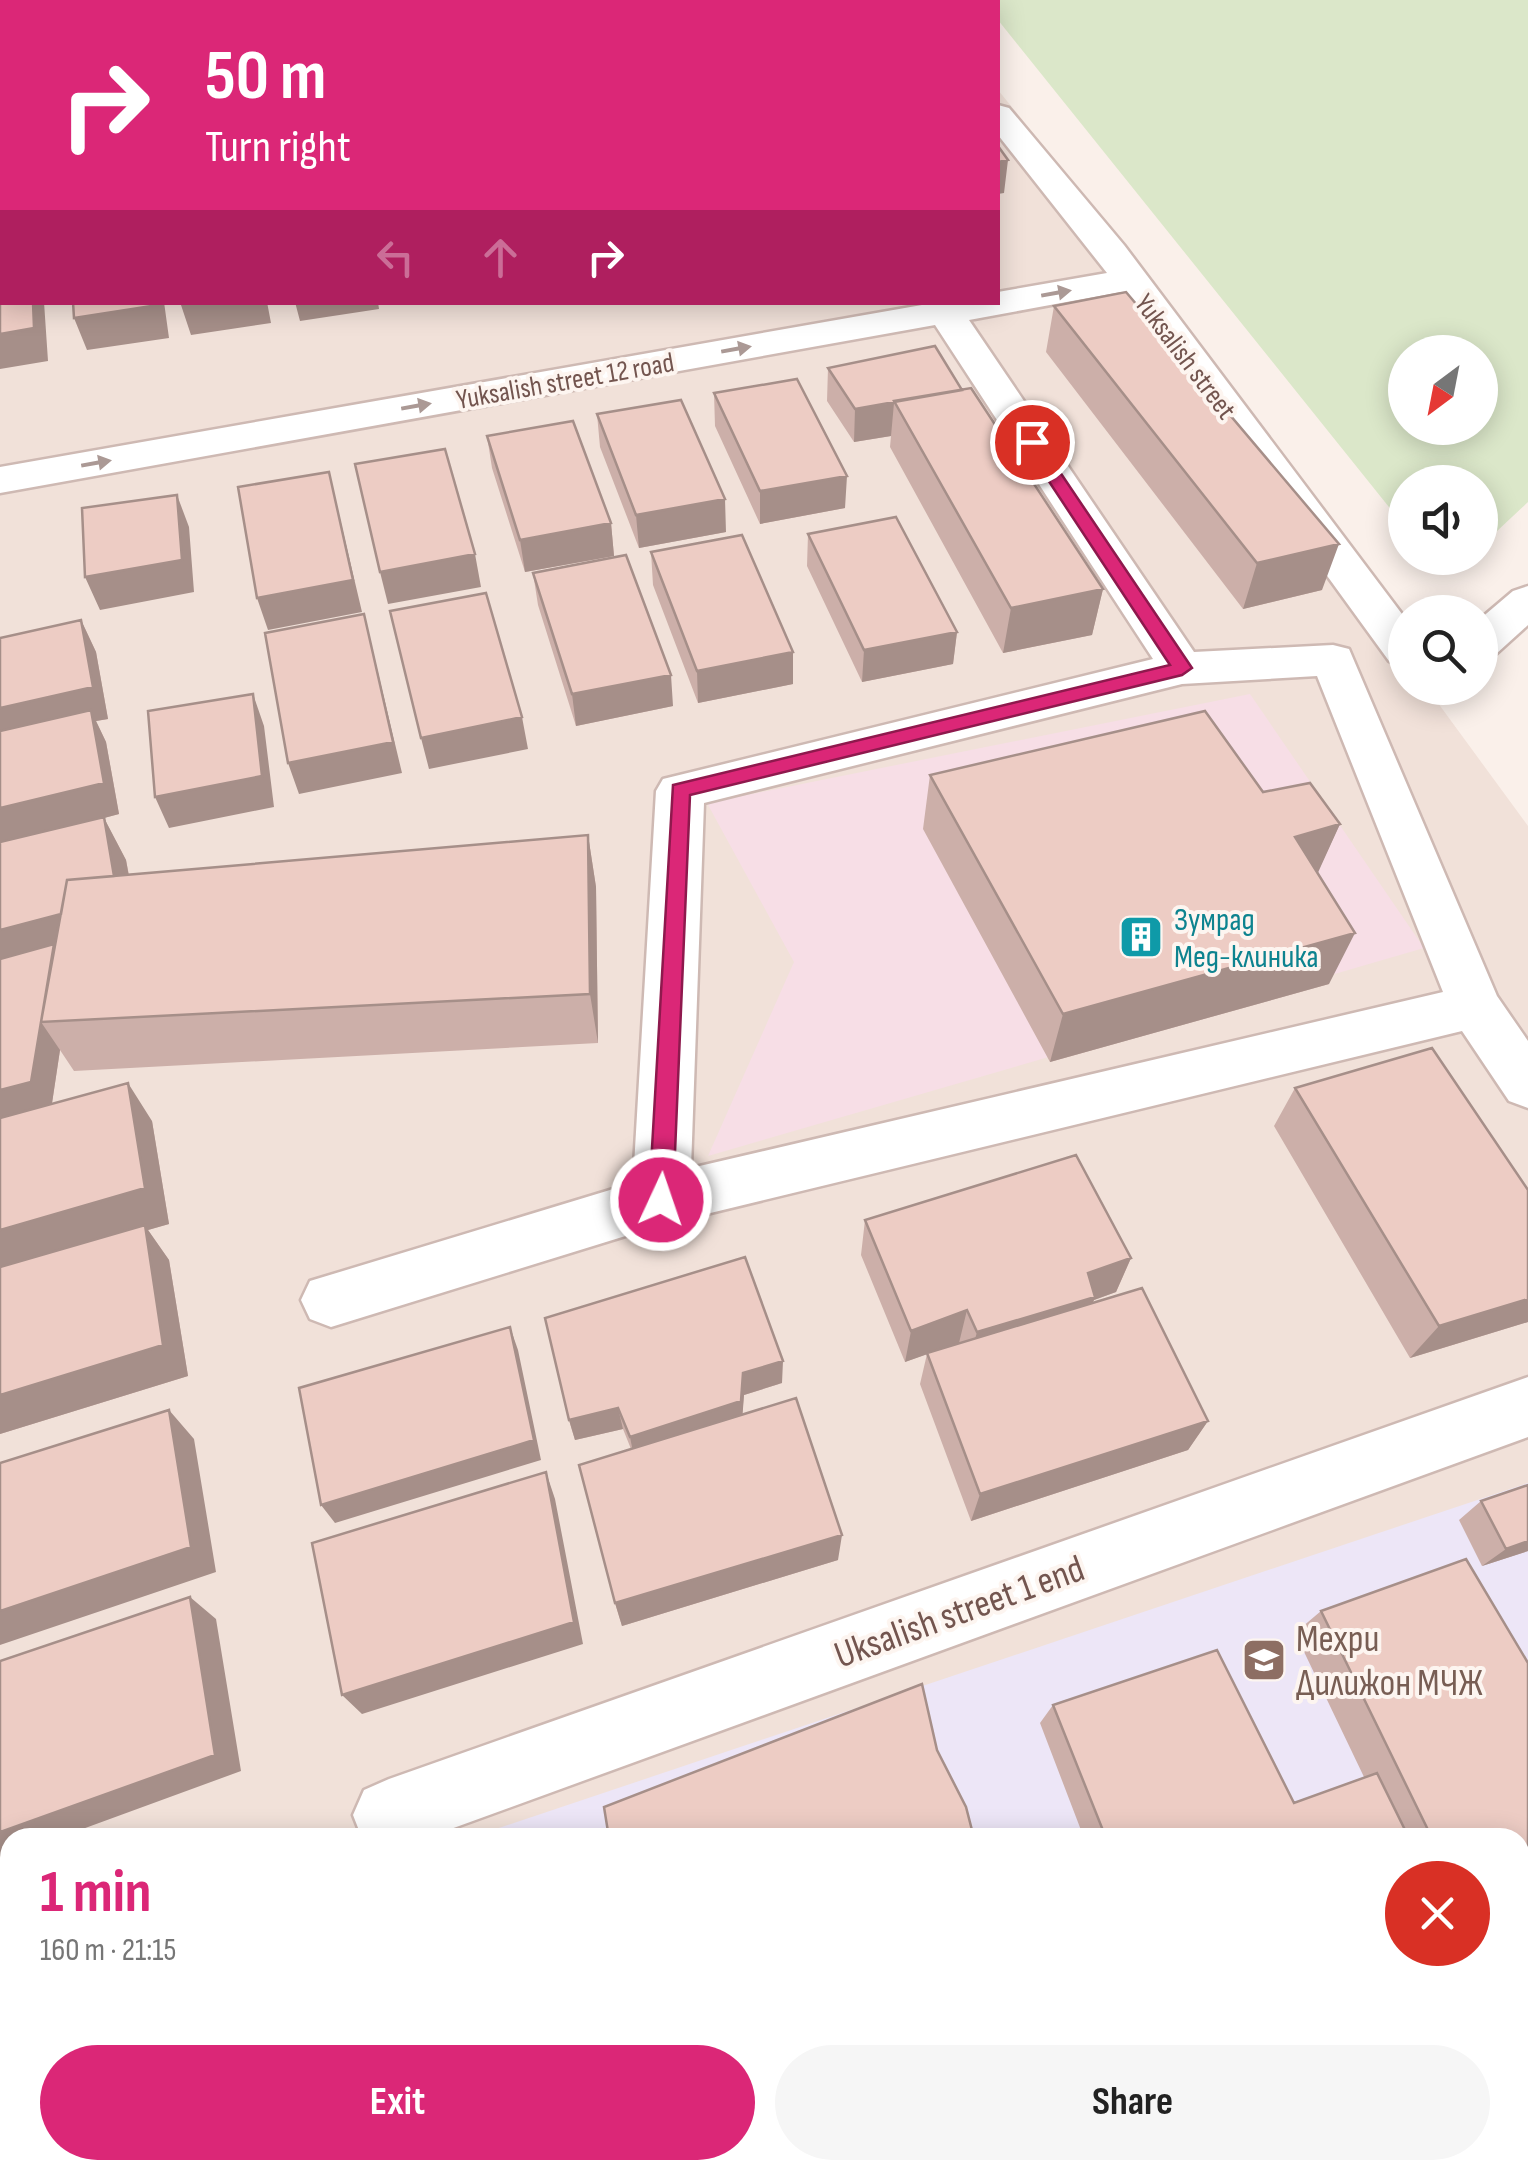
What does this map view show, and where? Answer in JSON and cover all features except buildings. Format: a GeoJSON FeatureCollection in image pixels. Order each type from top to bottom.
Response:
{"type":"FeatureCollection","features":[{"type":"Feature","properties":{"kind":"street","name":"Yuksalish street"},"geometry":{"type":"LineString","coordinates":[[1000,117],[1120,266],[1388,627]]}},
{"type":"Feature","properties":{"kind":"street"},"geometry":{"type":"LineString","coordinates":[[1000,273],[1120,266]]}},
{"type":"Feature","properties":{"kind":"street","name":"Yuksalish street 12 road"},"geometry":{"type":"LineString","coordinates":[[1000,298],[1120,266]]}},
{"type":"Feature","properties":{"kind":"street","name":"Yuksalish street 12 road"},"geometry":{"type":"LineString","coordinates":[[0,448],[813,305]]}},
{"type":"Feature","properties":{"kind":"street","name":"Yuksalish street 12 road"},"geometry":{"type":"LineString","coordinates":[[0,480],[972,305]]}},
{"type":"Feature","properties":{"kind":"street"},"geometry":{"type":"LineString","coordinates":[[946,312],[1182,668]]}},
{"type":"Feature","properties":{"kind":"street"},"geometry":{"type":"LineString","coordinates":[[1498,628],[1528,601]]}},
{"type":"Feature","properties":{"kind":"street"},"geometry":{"type":"LineString","coordinates":[[1333,660],[1476,1006],[1528,1085]]}},
{"type":"Feature","properties":{"kind":"street"},"geometry":{"type":"LineString","coordinates":[[661,1200],[680,790],[1182,668],[1333,660],[1388,675]]}},
{"type":"Feature","properties":{"kind":"street"},"geometry":{"type":"LineString","coordinates":[[331,1300],[661,1200],[1476,1006]]}},
{"type":"Feature","properties":{"kind":"street","name":"Uksalish street 1 end"},"geometry":{"type":"LineString","coordinates":[[389,1815],[1528,1407]]}},
{"type":"Feature","properties":{"kind":"shaded area"},"geometry":{"type":"Polygon","coordinates":[[[1000,92],[1093,206],[1129,280],[1388,634],[1388,705],[1439,705],[1528,826],[1528,1828],[0,1828],[0,305],[1000,305],[1000,92]]]}},
{"type":"Feature","properties":{"kind":"shaded area"},"geometry":{"type":"Polygon","coordinates":[[[1250,694],[1424,948],[708,1156],[794,962],[707,803],[1250,694]]]}},
{"type":"Feature","properties":{"kind":"shaded area","name":"Мехри Дилижон МЧЖ"},"geometry":{"type":"Polygon","coordinates":[[[1528,1483],[1528,1828],[499,1828],[1528,1483]]]}},
{"type":"Feature","properties":{"kind":"green space"},"geometry":{"type":"Polygon","coordinates":[[[1000,0],[1528,0],[1528,502],[1498,530],[1498,465],[1388,465],[1388,506],[1000,22],[1000,0]]]}},
{"type":"Feature","properties":{"kind":"place","name":"Зумрад Мед-клиника"},"geometry":{"type":"Point","coordinates":[1141,937]}},
{"type":"Feature","properties":{"kind":"place","name":"Мехри Дилижон МЧЖ"},"geometry":{"type":"Point","coordinates":[1264,1660]}},
{"type":"Feature","properties":{"kind":"route"},"geometry":{"type":"LineString","coordinates":[[661,1200],[680,790],[1182,668],[1032,442]]}}]}
